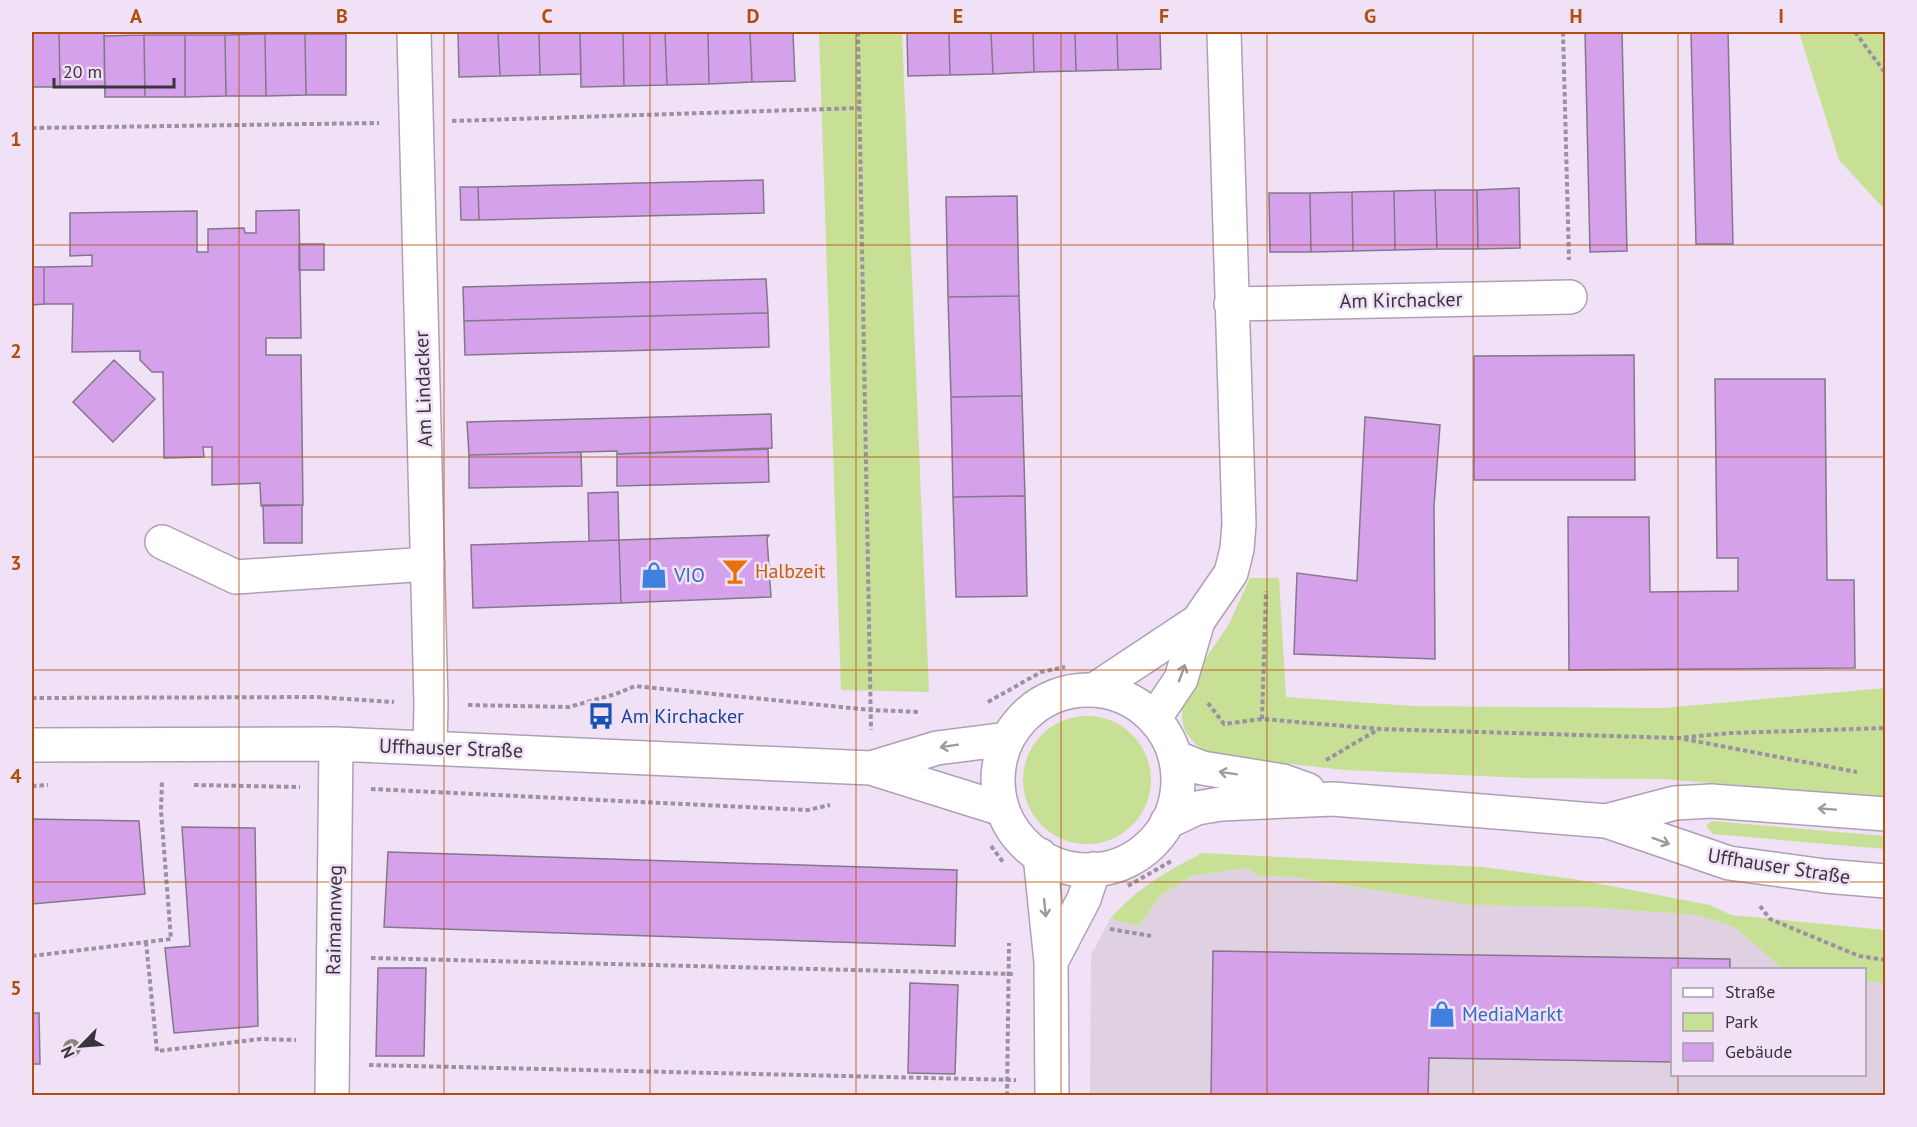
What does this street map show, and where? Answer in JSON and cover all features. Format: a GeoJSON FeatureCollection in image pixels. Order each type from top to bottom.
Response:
{"type":"FeatureCollection","features":[{"type":"Feature","properties":{"kind":"street","name":"Am Lindacker"},"geometry":{"type":"LineString","coordinates":[[414,32],[428,564],[430,747]]}},
{"type":"Feature","properties":{"kind":"street"},"geometry":{"type":"LineString","coordinates":[[1154,719],[1180,679],[1198,621],[1231,573],[1237,549],[1239,524],[1224,32]]}},
{"type":"Feature","properties":{"kind":"street","name":"Am Kirchacker"},"geometry":{"type":"LineString","coordinates":[[1231,304],[1570,297]]}},
{"type":"Feature","properties":{"kind":"street"},"geometry":{"type":"LineString","coordinates":[[162,542],[236,577],[428,564]]}},
{"type":"Feature","properties":{"kind":"street"},"geometry":{"type":"LineString","coordinates":[[1094,690],[1198,621]]}},
{"type":"Feature","properties":{"kind":"street","name":"Uffhauser Straße"},"geometry":{"type":"LineString","coordinates":[[1094,690],[1116,694],[1137,705],[1154,719],[1167,737],[1175,757],[1177,790],[1167,822],[1154,840],[1137,855],[1116,865],[1095,869],[1065,867],[1052,862],[1027,846],[1017,835],[1002,809],[998,791],[1001,755],[1007,739],[1024,716],[1048,699],[1063,693],[1094,690]]}},
{"type":"Feature","properties":{"kind":"street","name":"Uffhauser Straße"},"geometry":{"type":"LineString","coordinates":[[871,768],[937,748],[1007,739]]}},
{"type":"Feature","properties":{"kind":"street","name":"Uffhauser Straße"},"geometry":{"type":"LineString","coordinates":[[32,745],[336,744],[871,768],[1002,809]]}},
{"type":"Feature","properties":{"kind":"street","name":"Raimannweg"},"geometry":{"type":"LineString","coordinates":[[333,1067],[336,744]]}},
{"type":"Feature","properties":{"kind":"street","name":"Uffhauser Straße"},"geometry":{"type":"LineString","coordinates":[[1175,757],[1202,768],[1283,781],[1333,799]]}},
{"type":"Feature","properties":{"kind":"street","name":"Uffhauser Straße"},"geometry":{"type":"LineString","coordinates":[[1167,822],[1197,808],[1221,804],[1333,799],[1606,821],[1729,863],[1825,876],[1886,881]]}},
{"type":"Feature","properties":{"kind":"street","name":"Uffhauser Straße"},"geometry":{"type":"LineString","coordinates":[[1606,821],[1675,803],[1711,801],[1886,814]]}},
{"type":"Feature","properties":{"kind":"street"},"geometry":{"type":"LineString","coordinates":[[1040,855],[1051,968],[1052,1088]]}},
{"type":"Feature","properties":{"kind":"street"},"geometry":{"type":"LineString","coordinates":[[1051,968],[1084,899],[1095,869]]}},
{"type":"Feature","properties":{"kind":"path"},"geometry":{"type":"LineString","coordinates":[[858,32],[871,768]]}},
{"type":"Feature","properties":{"kind":"path"},"geometry":{"type":"LineString","coordinates":[[1563,32],[1570,297]]}},
{"type":"Feature","properties":{"kind":"path"},"geometry":{"type":"LineString","coordinates":[[1856,32],[1886,74]]}},
{"type":"Feature","properties":{"kind":"path"},"geometry":{"type":"LineString","coordinates":[[1237,549],[1267,562],[1262,719]]}},
{"type":"Feature","properties":{"kind":"path"},"geometry":{"type":"LineString","coordinates":[[979,707],[1041,672],[1071,665]]}},
{"type":"Feature","properties":{"kind":"path"},"geometry":{"type":"LineString","coordinates":[[1180,679],[1201,694],[1224,724],[1262,719],[1380,729],[1678,738],[1731,733],[1886,728]]}},
{"type":"Feature","properties":{"kind":"path"},"geometry":{"type":"LineString","coordinates":[[32,698],[316,697],[431,704],[569,707],[616,694],[635,686],[870,710],[929,712]]}},
{"type":"Feature","properties":{"kind":"path"},"geometry":{"type":"LineString","coordinates":[[1283,781],[1380,729]]}},
{"type":"Feature","properties":{"kind":"path"},"geometry":{"type":"LineString","coordinates":[[1678,738],[1865,773]]}},
{"type":"Feature","properties":{"kind":"path"},"geometry":{"type":"LineString","coordinates":[[32,956],[171,939],[161,811],[162,744]]}},
{"type":"Feature","properties":{"kind":"path"},"geometry":{"type":"LineString","coordinates":[[162,784],[173,784]]}},
{"type":"Feature","properties":{"kind":"path"},"geometry":{"type":"LineString","coordinates":[[32,786],[55,785]]}},
{"type":"Feature","properties":{"kind":"path"},"geometry":{"type":"LineString","coordinates":[[185,785],[336,787],[808,810],[831,805]]}},
{"type":"Feature","properties":{"kind":"path"},"geometry":{"type":"LineString","coordinates":[[988,841],[1005,865]]}},
{"type":"Feature","properties":{"kind":"path"},"geometry":{"type":"LineString","coordinates":[[1120,893],[1179,855]]}},
{"type":"Feature","properties":{"kind":"path"},"geometry":{"type":"LineString","coordinates":[[1770,919],[1859,956],[1886,960]]}},
{"type":"Feature","properties":{"kind":"path"},"geometry":{"type":"LineString","coordinates":[[1007,1095],[1009,939]]}},
{"type":"Feature","properties":{"kind":"path"},"geometry":{"type":"LineString","coordinates":[[146,942],[157,1051],[261,1039],[333,1067],[1007,1080],[1052,1088]]}},
{"type":"Feature","properties":{"kind":"path"},"geometry":{"type":"LineString","coordinates":[[333,957],[1009,974],[1051,968]]}},
{"type":"Feature","properties":{"kind":"shaded area"},"geometry":{"type":"Polygon","coordinates":[[[1248,868],[1258,876],[1293,877],[1468,905],[1584,907],[1697,915],[1734,927],[1782,968],[1671,968],[1671,1076],[1866,1076],[1866,981],[1885,984],[1885,1095],[1090,1096],[1091,955],[1110,919],[1139,926],[1160,896],[1191,876],[1248,868]]]}},
{"type":"Feature","properties":{"kind":"green space"},"geometry":{"type":"Polygon","coordinates":[[[819,32],[902,32],[929,692],[841,690],[819,32]]]}},
{"type":"Feature","properties":{"kind":"green space"},"geometry":{"type":"Polygon","coordinates":[[[1799,32],[1885,32],[1885,210],[1839,160],[1799,32]]]}},
{"type":"Feature","properties":{"kind":"green space"},"geometry":{"type":"Polygon","coordinates":[[[1250,578],[1279,578],[1286,697],[1412,706],[1664,708],[1885,688],[1885,797],[1662,779],[1526,778],[1344,770],[1213,755],[1195,744],[1185,731],[1182,706],[1196,673],[1229,624],[1250,578]]]}},
{"type":"Feature","properties":{"kind":"green space"},"geometry":{"type":"Polygon","coordinates":[[[1087,716],[1111,721],[1132,735],[1146,756],[1151,780],[1146,804],[1132,825],[1111,839],[1087,844],[1063,839],[1042,825],[1028,804],[1023,780],[1028,756],[1042,735],[1063,721],[1087,716]]]}},
{"type":"Feature","properties":{"kind":"green space"},"geometry":{"type":"Polygon","coordinates":[[[1712,821],[1885,836],[1885,849],[1713,834],[1706,826],[1712,821]]]}},
{"type":"Feature","properties":{"kind":"green space"},"geometry":{"type":"Polygon","coordinates":[[[1202,853],[1482,867],[1574,879],[1710,905],[1731,915],[1885,930],[1885,984],[1866,981],[1866,968],[1782,968],[1734,927],[1697,915],[1584,907],[1468,905],[1293,877],[1258,876],[1248,868],[1191,876],[1160,896],[1139,926],[1110,919],[1153,881],[1202,853]]]}},
{"type":"Feature","properties":{"kind":"building"},"geometry":{"type":"Polygon","coordinates":[[[32,32],[59,32],[60,87],[32,87],[32,32]]]}},
{"type":"Feature","properties":{"kind":"building"},"geometry":{"type":"Polygon","coordinates":[[[59,32],[104,32],[105,86],[60,87],[59,32]]]}},
{"type":"Feature","properties":{"kind":"building"},"geometry":{"type":"Polygon","coordinates":[[[458,32],[498,32],[500,76],[459,77],[458,32]]]}},
{"type":"Feature","properties":{"kind":"building"},"geometry":{"type":"Polygon","coordinates":[[[498,32],[539,32],[540,75],[500,76],[498,32]]]}},
{"type":"Feature","properties":{"kind":"building"},"geometry":{"type":"Polygon","coordinates":[[[539,32],[580,32],[581,74],[540,75],[539,32]]]}},
{"type":"Feature","properties":{"kind":"building"},"geometry":{"type":"Polygon","coordinates":[[[580,32],[623,32],[624,86],[581,87],[580,32]]]}},
{"type":"Feature","properties":{"kind":"building"},"geometry":{"type":"Polygon","coordinates":[[[623,32],[665,32],[667,85],[624,86],[623,32]]]}},
{"type":"Feature","properties":{"kind":"building"},"geometry":{"type":"Polygon","coordinates":[[[665,32],[708,32],[709,84],[667,85],[665,32]]]}},
{"type":"Feature","properties":{"kind":"building"},"geometry":{"type":"Polygon","coordinates":[[[708,32],[750,32],[752,82],[709,84],[708,32]]]}},
{"type":"Feature","properties":{"kind":"building"},"geometry":{"type":"Polygon","coordinates":[[[750,32],[793,32],[795,81],[752,82],[750,32]]]}},
{"type":"Feature","properties":{"kind":"building"},"geometry":{"type":"Polygon","coordinates":[[[907,32],[949,32],[950,75],[908,76],[907,32]]]}},
{"type":"Feature","properties":{"kind":"building"},"geometry":{"type":"Polygon","coordinates":[[[949,32],[991,32],[993,74],[950,75],[949,32]]]}},
{"type":"Feature","properties":{"kind":"building"},"geometry":{"type":"Polygon","coordinates":[[[991,32],[1033,32],[1034,72],[993,74],[991,32]]]}},
{"type":"Feature","properties":{"kind":"building"},"geometry":{"type":"Polygon","coordinates":[[[1033,32],[1075,32],[1076,71],[1034,72],[1033,32]]]}},
{"type":"Feature","properties":{"kind":"building"},"geometry":{"type":"Polygon","coordinates":[[[1075,32],[1117,32],[1118,70],[1076,71],[1075,32]]]}},
{"type":"Feature","properties":{"kind":"building"},"geometry":{"type":"Polygon","coordinates":[[[1117,32],[1160,32],[1161,69],[1118,70],[1117,32]]]}},
{"type":"Feature","properties":{"kind":"building"},"geometry":{"type":"Polygon","coordinates":[[[1585,32],[1622,32],[1627,251],[1590,252],[1585,32]]]}},
{"type":"Feature","properties":{"kind":"building"},"geometry":{"type":"Polygon","coordinates":[[[1691,32],[1728,32],[1733,244],[1696,244],[1691,32]]]}},
{"type":"Feature","properties":{"kind":"building"},"geometry":{"type":"Polygon","coordinates":[[[265,34],[305,34],[306,95],[266,96],[265,34]]]}},
{"type":"Feature","properties":{"kind":"building"},"geometry":{"type":"Polygon","coordinates":[[[265,34],[266,96],[226,96],[225,35],[265,34]]]}},
{"type":"Feature","properties":{"kind":"building"},"geometry":{"type":"Polygon","coordinates":[[[305,34],[346,34],[346,95],[306,95],[305,34]]]}},
{"type":"Feature","properties":{"kind":"building"},"geometry":{"type":"Polygon","coordinates":[[[144,35],[145,97],[105,97],[104,36],[144,35]]]}},
{"type":"Feature","properties":{"kind":"building"},"geometry":{"type":"Polygon","coordinates":[[[144,35],[185,35],[185,97],[145,97],[144,35]]]}},
{"type":"Feature","properties":{"kind":"building"},"geometry":{"type":"Polygon","coordinates":[[[185,35],[225,35],[226,96],[185,97],[185,35]]]}},
{"type":"Feature","properties":{"kind":"building"},"geometry":{"type":"Polygon","coordinates":[[[763,180],[764,213],[479,220],[478,187],[763,180]]]}},
{"type":"Feature","properties":{"kind":"building"},"geometry":{"type":"Polygon","coordinates":[[[460,187],[478,187],[479,220],[461,220],[460,187]]]}},
{"type":"Feature","properties":{"kind":"building"},"geometry":{"type":"Polygon","coordinates":[[[1519,188],[1520,248],[1478,249],[1477,190],[1519,188]]]}},
{"type":"Feature","properties":{"kind":"building"},"geometry":{"type":"Polygon","coordinates":[[[1435,190],[1437,249],[1395,250],[1394,191],[1435,190]]]}},
{"type":"Feature","properties":{"kind":"building"},"geometry":{"type":"Polygon","coordinates":[[[1435,190],[1477,190],[1478,249],[1437,249],[1435,190]]]}},
{"type":"Feature","properties":{"kind":"building"},"geometry":{"type":"Polygon","coordinates":[[[1394,191],[1395,250],[1353,251],[1352,192],[1394,191]]]}},
{"type":"Feature","properties":{"kind":"building"},"geometry":{"type":"Polygon","coordinates":[[[1352,192],[1353,251],[1311,252],[1310,193],[1352,192]]]}},
{"type":"Feature","properties":{"kind":"building"},"geometry":{"type":"Polygon","coordinates":[[[1269,193],[1310,193],[1311,252],[1270,252],[1269,193]]]}},
{"type":"Feature","properties":{"kind":"building"},"geometry":{"type":"Polygon","coordinates":[[[1017,196],[1019,296],[948,297],[946,197],[1017,196]]]}},
{"type":"Feature","properties":{"kind":"building"},"geometry":{"type":"Polygon","coordinates":[[[299,210],[301,338],[266,338],[266,355],[301,355],[303,505],[261,506],[260,483],[212,485],[212,447],[203,447],[204,457],[164,458],[163,372],[152,372],[140,360],[140,351],[72,352],[73,304],[44,304],[44,267],[92,266],[92,255],[70,256],[70,213],[197,211],[197,252],[208,252],[208,229],[244,228],[245,233],[256,233],[256,211],[299,210]]]}},
{"type":"Feature","properties":{"kind":"building"},"geometry":{"type":"Polygon","coordinates":[[[299,244],[324,244],[324,270],[299,270],[299,244]]]}},
{"type":"Feature","properties":{"kind":"building"},"geometry":{"type":"Polygon","coordinates":[[[32,267],[44,267],[44,304],[32,305],[32,267]]]}},
{"type":"Feature","properties":{"kind":"building"},"geometry":{"type":"Polygon","coordinates":[[[766,279],[768,313],[464,321],[463,287],[766,279]]]}},
{"type":"Feature","properties":{"kind":"building"},"geometry":{"type":"Polygon","coordinates":[[[1019,296],[1022,396],[951,397],[948,297],[1019,296]]]}},
{"type":"Feature","properties":{"kind":"building"},"geometry":{"type":"Polygon","coordinates":[[[768,313],[769,347],[465,355],[464,321],[768,313]]]}},
{"type":"Feature","properties":{"kind":"building"},"geometry":{"type":"Polygon","coordinates":[[[1634,355],[1635,480],[1474,480],[1474,356],[1634,355]]]}},
{"type":"Feature","properties":{"kind":"building"},"geometry":{"type":"Polygon","coordinates":[[[114,360],[155,399],[113,442],[73,402],[114,360]]]}},
{"type":"Feature","properties":{"kind":"building"},"geometry":{"type":"Polygon","coordinates":[[[1715,379],[1825,379],[1827,580],[1854,580],[1855,668],[1569,670],[1568,517],[1649,517],[1650,592],[1738,591],[1738,558],[1717,558],[1715,379]]]}},
{"type":"Feature","properties":{"kind":"building"},"geometry":{"type":"Polygon","coordinates":[[[1022,396],[1025,496],[953,497],[951,397],[1022,396]]]}},
{"type":"Feature","properties":{"kind":"building"},"geometry":{"type":"Polygon","coordinates":[[[771,414],[772,448],[617,454],[617,451],[469,455],[467,422],[771,414]]]}},
{"type":"Feature","properties":{"kind":"building"},"geometry":{"type":"Polygon","coordinates":[[[1365,417],[1440,425],[1434,506],[1435,659],[1294,654],[1297,573],[1357,581],[1365,417]]]}},
{"type":"Feature","properties":{"kind":"building"},"geometry":{"type":"Polygon","coordinates":[[[768,449],[769,482],[617,486],[617,454],[768,449]]]}},
{"type":"Feature","properties":{"kind":"building"},"geometry":{"type":"Polygon","coordinates":[[[581,452],[582,486],[469,488],[469,455],[581,452]]]}},
{"type":"Feature","properties":{"kind":"building"},"geometry":{"type":"Polygon","coordinates":[[[618,492],[619,540],[589,541],[588,493],[618,492]]]}},
{"type":"Feature","properties":{"kind":"building"},"geometry":{"type":"Polygon","coordinates":[[[1025,496],[1027,596],[956,597],[953,497],[1025,496]]]}},
{"type":"Feature","properties":{"kind":"building"},"geometry":{"type":"Polygon","coordinates":[[[263,505],[302,505],[302,543],[264,543],[263,505]]]}},
{"type":"Feature","properties":{"kind":"building"},"geometry":{"type":"Polygon","coordinates":[[[769,535],[767,538],[771,597],[621,603],[619,540],[769,535]]]}},
{"type":"Feature","properties":{"kind":"building"},"geometry":{"type":"Polygon","coordinates":[[[619,540],[621,603],[473,608],[471,545],[619,540]]]}},
{"type":"Feature","properties":{"kind":"building"},"geometry":{"type":"Polygon","coordinates":[[[32,819],[139,821],[145,894],[32,904],[32,819]]]}},
{"type":"Feature","properties":{"kind":"building"},"geometry":{"type":"Polygon","coordinates":[[[182,827],[255,828],[258,1026],[174,1033],[165,948],[190,946],[182,827]]]}},
{"type":"Feature","properties":{"kind":"building"},"geometry":{"type":"Polygon","coordinates":[[[388,852],[957,870],[955,946],[384,927],[388,852]]]}},
{"type":"Feature","properties":{"kind":"building","name":"MediaMarkt"},"geometry":{"type":"Polygon","coordinates":[[[1213,951],[1730,959],[1730,968],[1671,968],[1671,1062],[1429,1058],[1428,1096],[1211,1096],[1213,951]]]}},
{"type":"Feature","properties":{"kind":"building"},"geometry":{"type":"Polygon","coordinates":[[[378,968],[426,968],[424,1056],[376,1056],[378,968]]]}},
{"type":"Feature","properties":{"kind":"building"},"geometry":{"type":"Polygon","coordinates":[[[910,983],[958,985],[955,1074],[908,1073],[910,983]]]}},
{"type":"Feature","properties":{"kind":"building"},"geometry":{"type":"Polygon","coordinates":[[[32,1013],[39,1013],[40,1064],[32,1064],[32,1013]]]}},
{"type":"Feature","properties":{"kind":"place","name":"Halbzeit"},"geometry":{"type":"Point","coordinates":[735,571]}},
{"type":"Feature","properties":{"kind":"place","name":"VIO"},"geometry":{"type":"Point","coordinates":[654,575]}},
{"type":"Feature","properties":{"kind":"place","name":"Am Kirchacker"},"geometry":{"type":"Point","coordinates":[601,716]}},
{"type":"Feature","properties":{"kind":"place","name":"MediaMarkt"},"geometry":{"type":"Point","coordinates":[1442,1014]}}]}
